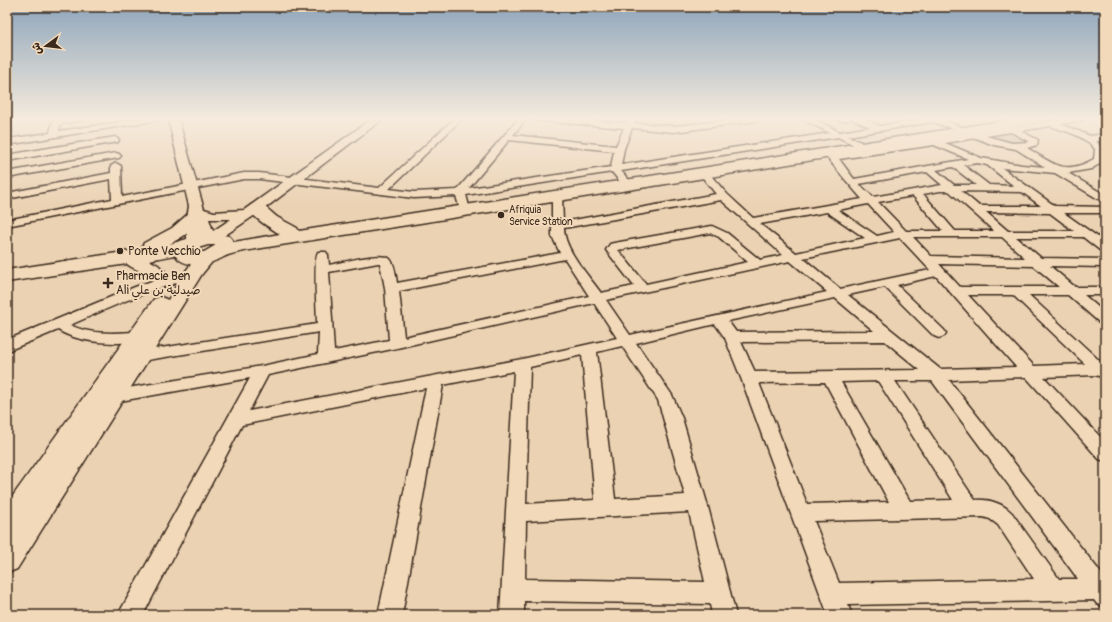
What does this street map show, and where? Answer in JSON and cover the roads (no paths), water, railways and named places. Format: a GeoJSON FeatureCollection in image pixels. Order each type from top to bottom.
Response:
{"type":"FeatureCollection","features":[{"type":"Feature","properties":{"kind":"highway"},"geometry":{"type":"LineString","coordinates":[[7,281],[291,232],[462,200],[625,181],[839,147]]}},
{"type":"Feature","properties":{"kind":"highway"},"geometry":{"type":"LineString","coordinates":[[205,247],[252,244],[704,173],[883,147]]}},
{"type":"Feature","properties":{"kind":"highway"},"geometry":{"type":"LineString","coordinates":[[253,210],[291,232]]}},
{"type":"Feature","properties":{"kind":"highway"},"geometry":{"type":"LineString","coordinates":[[7,276],[127,260],[166,239],[184,227],[196,212]]}},
{"type":"Feature","properties":{"kind":"highway"},"geometry":{"type":"LineString","coordinates":[[127,260],[172,279]]}},
{"type":"Feature","properties":{"kind":"main road"},"geometry":{"type":"LineString","coordinates":[[144,343],[172,279],[205,247]]}},
{"type":"Feature","properties":{"kind":"main road"},"geometry":{"type":"LineString","coordinates":[[7,526],[144,343],[195,271],[205,247]]}},
{"type":"Feature","properties":{"kind":"main road"},"geometry":{"type":"LineString","coordinates":[[7,559],[105,397]]}},
{"type":"Feature","properties":{"kind":"street"},"geometry":{"type":"LineString","coordinates":[[7,158],[73,147]]}},
{"type":"Feature","properties":{"kind":"street"},"geometry":{"type":"LineString","coordinates":[[115,147],[117,200]]}},
{"type":"Feature","properties":{"kind":"street"},"geometry":{"type":"LineString","coordinates":[[181,147],[205,247],[242,224],[253,210],[338,147]]}},
{"type":"Feature","properties":{"kind":"street"},"geometry":{"type":"LineString","coordinates":[[382,190],[428,147]]}},
{"type":"Feature","properties":{"kind":"street"},"geometry":{"type":"LineString","coordinates":[[462,200],[500,147]]}},
{"type":"Feature","properties":{"kind":"street"},"geometry":{"type":"LineString","coordinates":[[601,147],[619,149],[614,170]]}},
{"type":"Feature","properties":{"kind":"street"},"geometry":{"type":"LineString","coordinates":[[7,223],[244,176],[292,180],[462,200],[614,170],[762,147]]}},
{"type":"Feature","properties":{"kind":"street"},"geometry":{"type":"LineString","coordinates":[[947,147],[984,161],[1034,169],[1056,170],[1091,166],[1102,163],[1101,154],[1097,147]]}},
{"type":"Feature","properties":{"kind":"street"},"geometry":{"type":"LineString","coordinates":[[1019,147],[1105,200]]}},
{"type":"Feature","properties":{"kind":"street"},"geometry":{"type":"LineString","coordinates":[[830,155],[852,182],[933,266],[1028,372],[1105,454]]}},
{"type":"Feature","properties":{"kind":"street"},"geometry":{"type":"LineString","coordinates":[[7,176],[116,156]]}},
{"type":"Feature","properties":{"kind":"street"},"geometry":{"type":"LineString","coordinates":[[852,182],[928,168],[984,161],[1026,189],[1105,248]]}},
{"type":"Feature","properties":{"kind":"street"},"geometry":{"type":"LineString","coordinates":[[955,164],[986,188]]}},
{"type":"Feature","properties":{"kind":"street"},"geometry":{"type":"LineString","coordinates":[[928,168],[1105,320]]}},
{"type":"Feature","properties":{"kind":"street"},"geometry":{"type":"LineString","coordinates":[[614,170],[625,181]]}},
{"type":"Feature","properties":{"kind":"street"},"geometry":{"type":"LineString","coordinates":[[704,173],[723,196],[751,222],[936,375],[1102,592]]}},
{"type":"Feature","properties":{"kind":"street"},"geometry":{"type":"LineString","coordinates":[[7,196],[116,175]]}},
{"type":"Feature","properties":{"kind":"street"},"geometry":{"type":"LineString","coordinates":[[751,222],[949,187],[1026,189]]}},
{"type":"Feature","properties":{"kind":"street"},"geometry":{"type":"LineString","coordinates":[[915,192],[952,234]]}},
{"type":"Feature","properties":{"kind":"street"},"geometry":{"type":"LineString","coordinates":[[557,196],[560,242],[596,298],[666,399],[673,418],[697,503],[724,615]]}},
{"type":"Feature","properties":{"kind":"street"},"geometry":{"type":"LineString","coordinates":[[558,226],[723,196]]}},
{"type":"Feature","properties":{"kind":"street"},"geometry":{"type":"LineString","coordinates":[[829,208],[874,239]]}},
{"type":"Feature","properties":{"kind":"street"},"geometry":{"type":"LineString","coordinates":[[974,208],[1105,210]]}},
{"type":"Feature","properties":{"kind":"street"},"geometry":{"type":"LineString","coordinates":[[196,212],[214,216],[253,210]]}},
{"type":"Feature","properties":{"kind":"street"},"geometry":{"type":"LineString","coordinates":[[642,288],[612,250],[614,247],[712,229],[723,235],[757,264]]}},
{"type":"Feature","properties":{"kind":"street"},"geometry":{"type":"LineString","coordinates":[[105,397],[262,371],[397,344],[596,298],[901,234],[1085,234]]}},
{"type":"Feature","properties":{"kind":"street"},"geometry":{"type":"LineString","coordinates":[[392,288],[568,254]]}},
{"type":"Feature","properties":{"kind":"street"},"geometry":{"type":"LineString","coordinates":[[322,256],[326,358]]}},
{"type":"Feature","properties":{"kind":"street"},"geometry":{"type":"LineString","coordinates":[[322,270],[378,259],[384,260],[386,262],[392,288],[397,344]]}},
{"type":"Feature","properties":{"kind":"street"},"geometry":{"type":"LineString","coordinates":[[236,420],[522,364],[719,319],[888,283],[933,266],[1105,263]]}},
{"type":"Feature","properties":{"kind":"street"},"geometry":{"type":"LineString","coordinates":[[7,346],[79,314],[172,279]]}},
{"type":"Feature","properties":{"kind":"street"},"geometry":{"type":"LineString","coordinates":[[888,283],[939,333]]}},
{"type":"Feature","properties":{"kind":"street"},"geometry":{"type":"LineString","coordinates":[[956,291],[1105,291]]}},
{"type":"Feature","properties":{"kind":"street"},"geometry":{"type":"LineString","coordinates":[[1017,291],[1103,371]]}},
{"type":"Feature","properties":{"kind":"street"},"geometry":{"type":"LineString","coordinates":[[719,319],[732,337],[749,378],[840,615]]}},
{"type":"Feature","properties":{"kind":"street"},"geometry":{"type":"LineString","coordinates":[[58,324],[72,332],[144,343],[324,327]]}},
{"type":"Feature","properties":{"kind":"street"},"geometry":{"type":"LineString","coordinates":[[732,337],[890,336]]}},
{"type":"Feature","properties":{"kind":"street"},"geometry":{"type":"LineString","coordinates":[[589,348],[606,508]]}},
{"type":"Feature","properties":{"kind":"street"},"geometry":{"type":"LineString","coordinates":[[512,615],[522,364]]}},
{"type":"Feature","properties":{"kind":"street"},"geometry":{"type":"LineString","coordinates":[[130,615],[262,371]]}},
{"type":"Feature","properties":{"kind":"street"},"geometry":{"type":"LineString","coordinates":[[749,378],[1103,371]]}},
{"type":"Feature","properties":{"kind":"street"},"geometry":{"type":"LineString","coordinates":[[883,376],[969,508]]}},
{"type":"Feature","properties":{"kind":"street"},"geometry":{"type":"LineString","coordinates":[[830,377],[904,510]]}},
{"type":"Feature","properties":{"kind":"street"},"geometry":{"type":"LineString","coordinates":[[390,615],[436,381]]}},
{"type":"Feature","properties":{"kind":"street"},"geometry":{"type":"LineString","coordinates":[[516,513],[697,503]]}},
{"type":"Feature","properties":{"kind":"street"},"geometry":{"type":"LineString","coordinates":[[801,513],[969,508],[991,509],[999,513],[1005,519],[1054,590]]}},
{"type":"Feature","properties":{"kind":"street"},"geometry":{"type":"LineString","coordinates":[[513,590],[718,592]]}},
{"type":"Feature","properties":{"kind":"street"},"geometry":{"type":"LineString","coordinates":[[832,594],[1054,590],[1102,592]]}},
{"type":"Feature","properties":{"kind":"place","name":"Afriquia Service Station"},"geometry":{"type":"Point","coordinates":[501,215]}},
{"type":"Feature","properties":{"kind":"place","name":"Ponte Vecchio"},"geometry":{"type":"Point","coordinates":[120,251]}},
{"type":"Feature","properties":{"kind":"place","name":"Pharmacie Ben Ali صيدلية بن علي"},"geometry":{"type":"Point","coordinates":[108,283]}}]}
